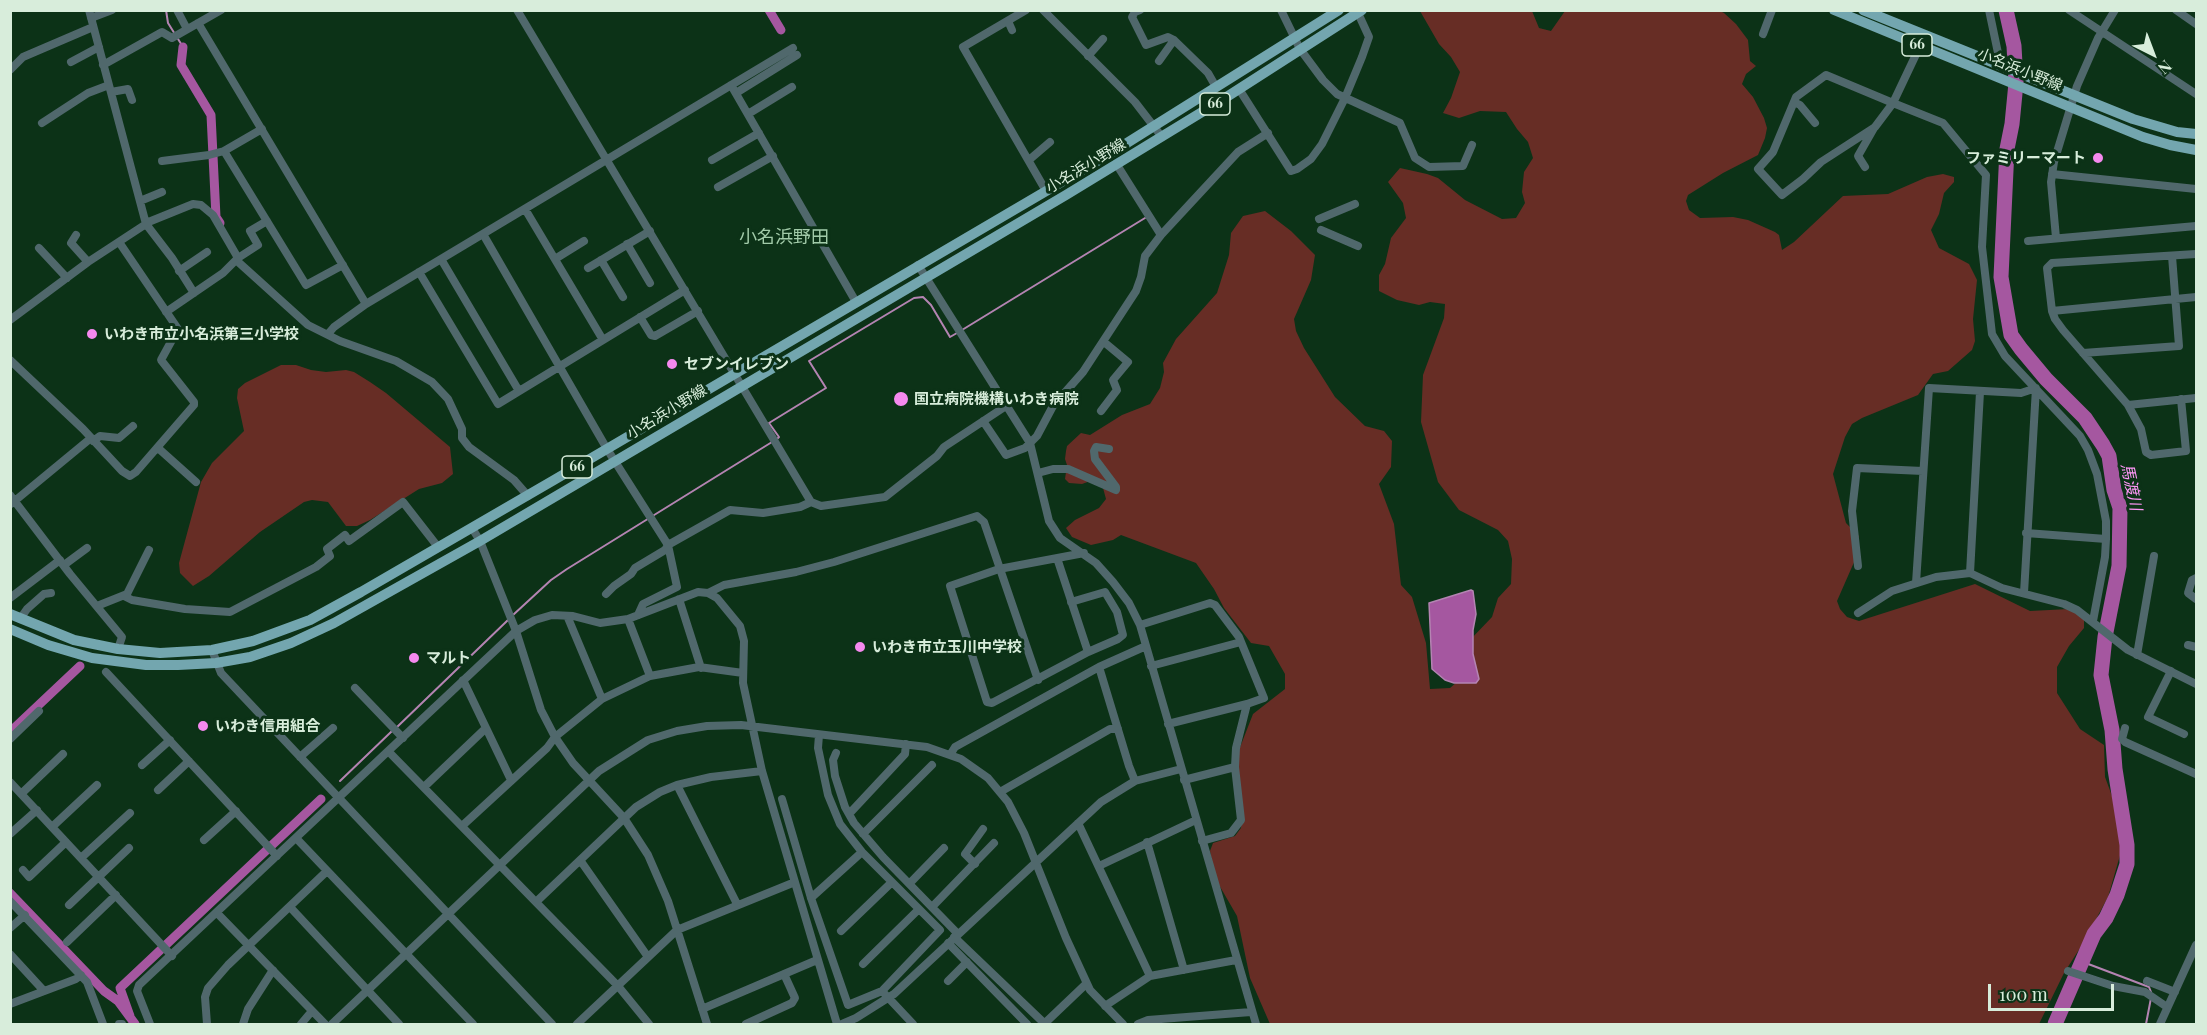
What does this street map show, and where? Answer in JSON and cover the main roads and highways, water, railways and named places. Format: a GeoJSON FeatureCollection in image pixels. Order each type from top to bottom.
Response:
{"type":"FeatureCollection","features":[{"type":"Feature","properties":{"kind":"main road","name":"小名浜小野線"},"geometry":{"type":"LineString","coordinates":[[15,616],[74,640],[118,649],[160,653],[212,650],[253,641],[309,620],[528,496],[1154,127],[1339,10]]}},
{"type":"Feature","properties":{"kind":"main road","name":"小名浜小野線"},"geometry":{"type":"LineString","coordinates":[[1834,10],[2143,138],[2196,150]]}},
{"type":"Feature","properties":{"kind":"main road","name":"小名浜小野線"},"geometry":{"type":"LineString","coordinates":[[1863,10],[2133,119],[2177,132],[2196,134]]}},
{"type":"Feature","properties":{"kind":"main road","name":"小名浜小野線"},"geometry":{"type":"LineString","coordinates":[[10,629],[66,651],[116,663],[146,666],[216,663],[250,657],[334,624],[480,541],[1117,165],[1360,12]]}},
{"type":"Feature","properties":{"kind":"waterway"},"geometry":{"type":"LineString","coordinates":[[166,10],[168,23],[183,47]]}},
{"type":"Feature","properties":{"kind":"waterway"},"geometry":{"type":"LineString","coordinates":[[769,10],[781,30]]}},
{"type":"Feature","properties":{"kind":"waterway","name":"馬渡川"},"geometry":{"type":"LineString","coordinates":[[2006,10],[2014,46],[2016,83],[2007,149],[2001,277],[2011,335],[2046,379],[2085,418],[2103,445],[2109,456],[2114,490],[2120,508],[2119,566],[2105,637],[2101,675],[2112,730],[2115,769],[2127,845],[2127,864],[2117,895],[2106,918],[2094,934],[2055,1024]]}},
{"type":"Feature","properties":{"kind":"waterway"},"geometry":{"type":"LineString","coordinates":[[183,47],[181,65],[211,115],[216,217],[220,223]]}},
{"type":"Feature","properties":{"kind":"waterway"},"geometry":{"type":"LineString","coordinates":[[962,330],[1145,218]]}},
{"type":"Feature","properties":{"kind":"waterway"},"geometry":{"type":"LineString","coordinates":[[777,439],[779,437],[769,423],[826,388],[809,361],[914,298],[923,297],[931,305],[950,337],[957,333]]}},
{"type":"Feature","properties":{"kind":"waterway"},"geometry":{"type":"LineString","coordinates":[[513,615],[551,580],[567,569],[772,442]]}},
{"type":"Feature","properties":{"kind":"waterway"},"geometry":{"type":"LineString","coordinates":[[396,728],[509,619]]}},
{"type":"Feature","properties":{"kind":"waterway"},"geometry":{"type":"LineString","coordinates":[[10,732],[80,666]]}},
{"type":"Feature","properties":{"kind":"waterway"},"geometry":{"type":"LineString","coordinates":[[340,781],[392,731]]}},
{"type":"Feature","properties":{"kind":"waterway"},"geometry":{"type":"LineString","coordinates":[[130,1016],[120,988],[321,799]]}},
{"type":"Feature","properties":{"kind":"waterway"},"geometry":{"type":"LineString","coordinates":[[10,893],[104,991],[118,1001],[135,1024]]}},
{"type":"Feature","properties":{"kind":"waterway"},"geometry":{"type":"LineString","coordinates":[[2083,962],[2149,987],[2151,992]]}},
{"type":"Feature","properties":{"kind":"waterway"},"geometry":{"type":"LineString","coordinates":[[2146,1024],[2151,998]]}},
{"type":"Feature","properties":{"kind":"place","name":"ファミリーマート"},"geometry":{"type":"Point","coordinates":[2098,158]}},
{"type":"Feature","properties":{"kind":"place","name":"いわき市立小名浜第三小学校"},"geometry":{"type":"Point","coordinates":[92,334]}},
{"type":"Feature","properties":{"kind":"place","name":"セブンイレブン"},"geometry":{"type":"Point","coordinates":[672,364]}},
{"type":"Feature","properties":{"kind":"place","name":"国立病院機構いわき病院"},"geometry":{"type":"Point","coordinates":[901,399]}},
{"type":"Feature","properties":{"kind":"place","name":"いわき市立玉川中学校"},"geometry":{"type":"Point","coordinates":[860,647]}},
{"type":"Feature","properties":{"kind":"place","name":"マルト"},"geometry":{"type":"Point","coordinates":[414,658]}},
{"type":"Feature","properties":{"kind":"place","name":"いわき信用組合"},"geometry":{"type":"Point","coordinates":[203,726]}},
{"type":"Feature","properties":{"kind":"district","name":"小名浜野田"},"geometry":{"type":"Point","coordinates":[784,237]}}]}
